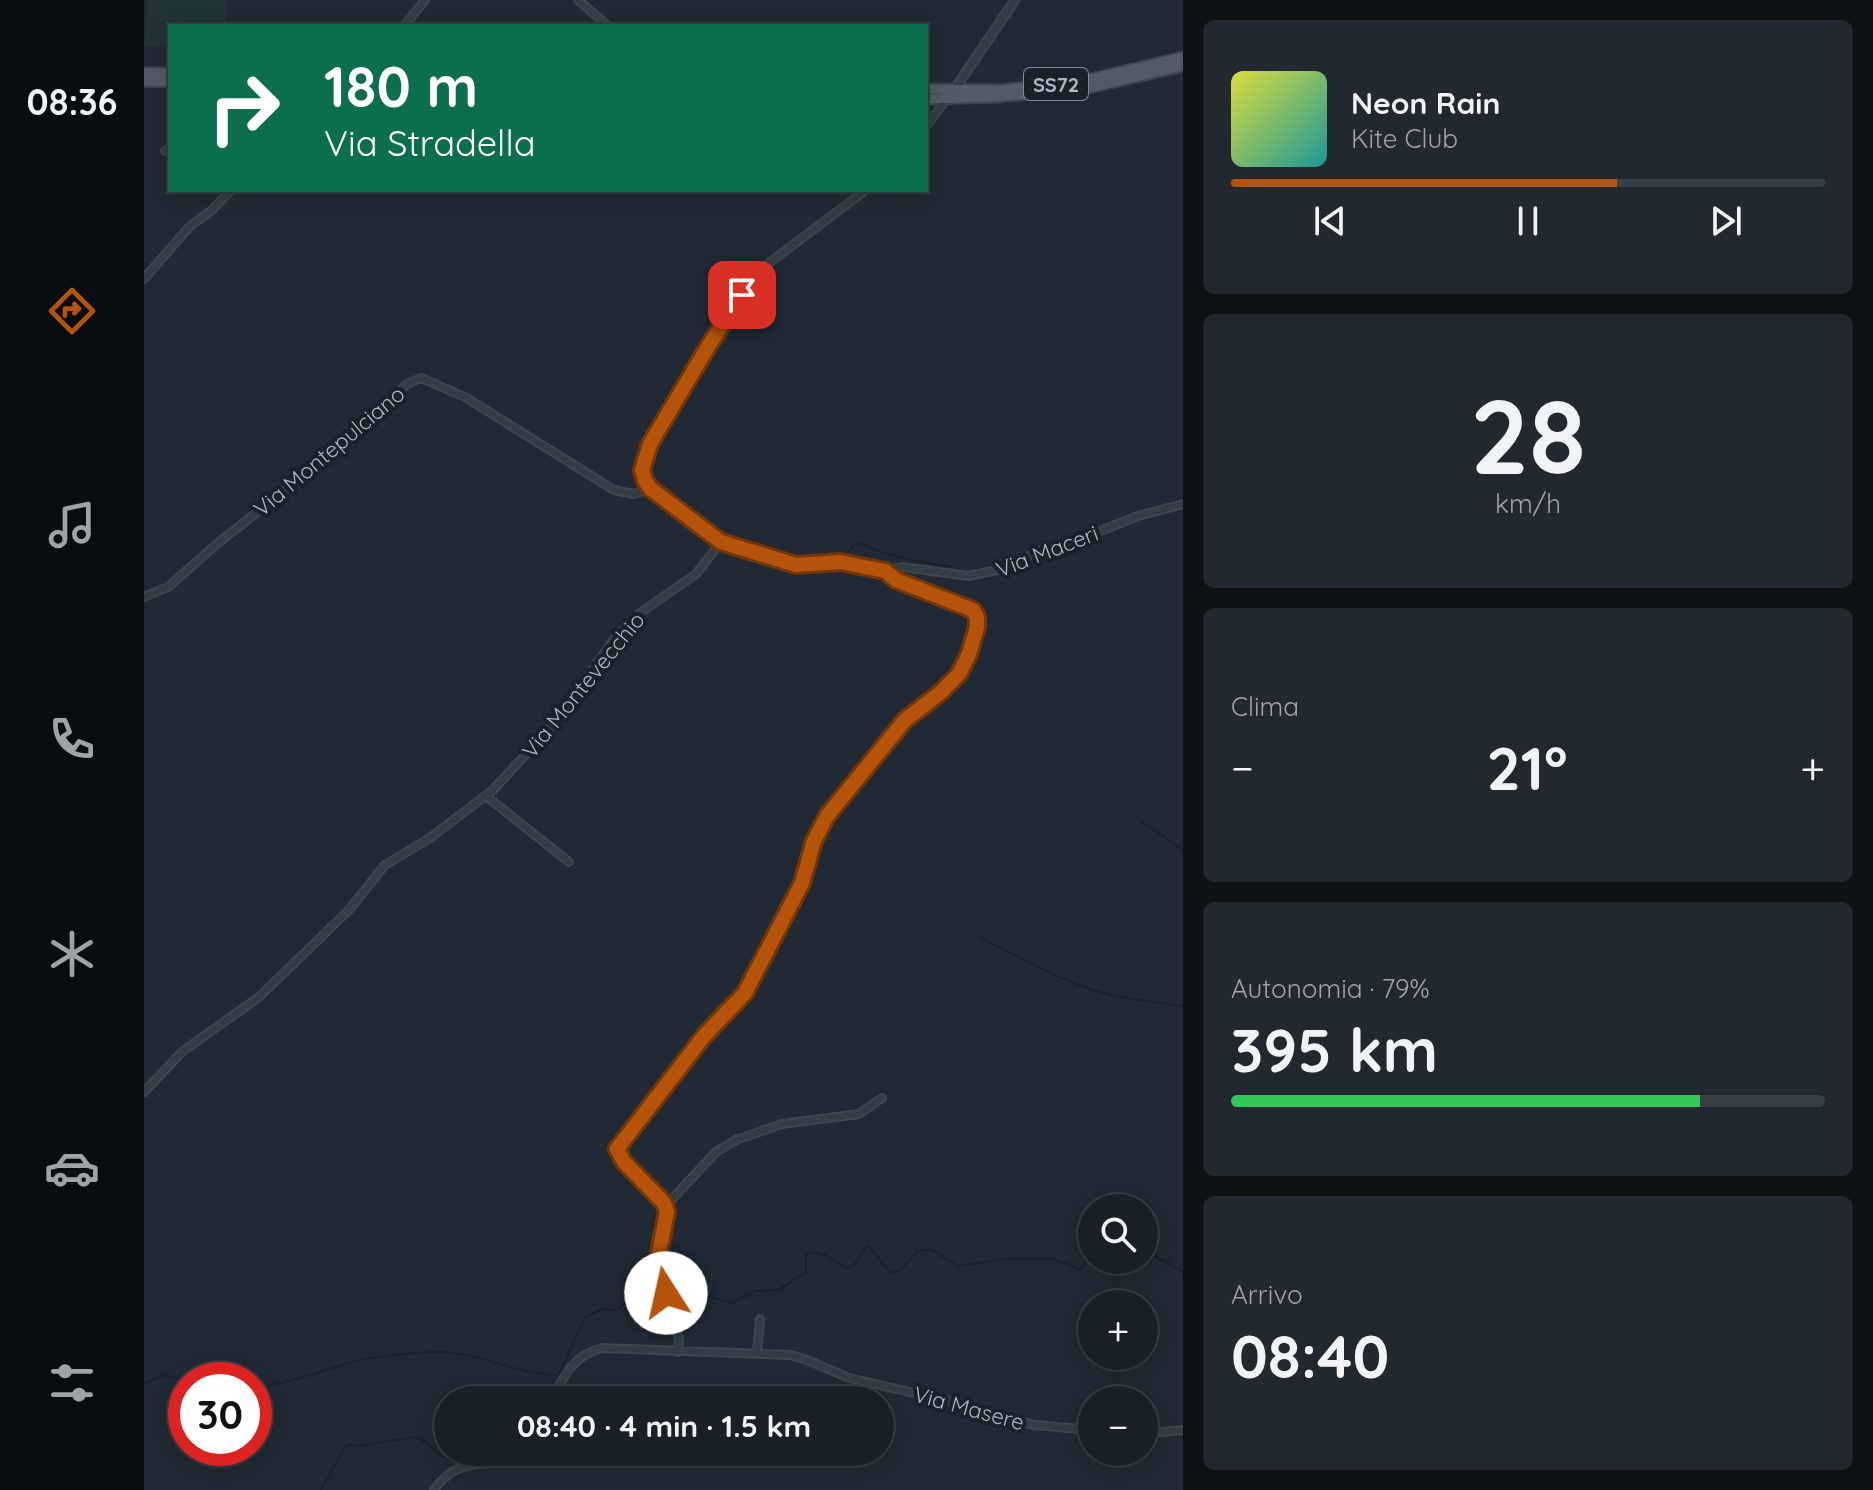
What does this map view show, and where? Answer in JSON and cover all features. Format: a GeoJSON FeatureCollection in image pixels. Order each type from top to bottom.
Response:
{"type":"FeatureCollection","features":[{"type":"Feature","properties":{"kind":"main road","name":"SS72"},"geometry":{"type":"LineString","coordinates":[[928,89],[1002,90],[1087,80],[1183,57]]}},
{"type":"Feature","properties":{"kind":"main road","name":"SS72"},"geometry":{"type":"LineString","coordinates":[[928,99],[997,97],[1088,88],[1183,66]]}},
{"type":"Feature","properties":{"kind":"main road"},"geometry":{"type":"LineString","coordinates":[[144,73],[168,73]]}},
{"type":"Feature","properties":{"kind":"main road"},"geometry":{"type":"LineString","coordinates":[[144,81],[168,82]]}},
{"type":"Feature","properties":{"kind":"street"},"geometry":{"type":"LineString","coordinates":[[406,24],[425,0]]}},
{"type":"Feature","properties":{"kind":"street"},"geometry":{"type":"LineString","coordinates":[[578,0],[606,24]]}},
{"type":"Feature","properties":{"kind":"street"},"geometry":{"type":"LineString","coordinates":[[928,124],[1015,0]]}},
{"type":"Feature","properties":{"kind":"street"},"geometry":{"type":"LineString","coordinates":[[144,279],[189,227],[229,192]]}},
{"type":"Feature","properties":{"kind":"street"},"geometry":{"type":"LineString","coordinates":[[721,542],[651,489],[645,481],[642,470],[650,444],[709,345],[742,295],[769,263],[863,192]]}},
{"type":"Feature","properties":{"kind":"street","name":"Via Montepulciano"},"geometry":{"type":"LineString","coordinates":[[144,597],[168,587],[218,543],[330,455],[407,384],[421,378],[465,397],[614,490],[633,494],[651,489]]}},
{"type":"Feature","properties":{"kind":"street","name":"Via Maceri"},"geometry":{"type":"LineString","coordinates":[[721,542],[796,565],[840,562],[885,571],[902,567],[969,576],[1006,568],[1038,551],[1078,540],[1138,516],[1183,504]]}},
{"type":"Feature","properties":{"kind":"street","name":"Via Montevecchio"},"geometry":{"type":"LineString","coordinates":[[144,1092],[183,1051],[259,997],[348,911],[385,865],[430,838],[486,796],[550,728],[616,637],[640,613],[696,574],[721,542]]}},
{"type":"Feature","properties":{"kind":"street"},"geometry":{"type":"LineString","coordinates":[[678,1352],[679,1339],[662,1277],[659,1253],[667,1212],[664,1203],[617,1149],[704,1036],[745,993],[802,883],[814,841],[827,816],[905,720],[959,674],[969,654],[977,627],[973,610],[896,580],[885,571]]}},
{"type":"Feature","properties":{"kind":"street"},"geometry":{"type":"LineString","coordinates":[[486,796],[569,862]]}},
{"type":"Feature","properties":{"kind":"street"},"geometry":{"type":"LineString","coordinates":[[664,1203],[671,1200],[716,1152],[736,1140],[782,1124],[859,1114],[882,1098]]}},
{"type":"Feature","properties":{"kind":"street"},"geometry":{"type":"LineString","coordinates":[[757,1353],[760,1319]]}},
{"type":"Feature","properties":{"kind":"street","name":"Via Masere"},"geometry":{"type":"LineString","coordinates":[[560,1386],[575,1362],[593,1351],[620,1347],[678,1352],[776,1353],[807,1360],[849,1378],[958,1403],[1034,1425],[1078,1429]]}},
{"type":"Feature","properties":{"kind":"street"},"geometry":{"type":"LineString","coordinates":[[1158,1433],[1183,1430]]}},
{"type":"Feature","properties":{"kind":"street"},"geometry":{"type":"LineString","coordinates":[[434,1490],[447,1473],[461,1466]]}},
{"type":"Feature","properties":{"kind":"shaded area"},"geometry":{"type":"Polygon","coordinates":[[[147,0],[227,0],[226,24],[168,24],[168,47],[144,46],[147,0]]]}},
{"type":"Feature","properties":{"kind":"waterway"},"geometry":{"type":"LineString","coordinates":[[782,558],[839,556],[847,554],[858,543],[893,555],[953,567]]}},
{"type":"Feature","properties":{"kind":"waterway"},"geometry":{"type":"LineString","coordinates":[[1140,820],[1183,850]]}},
{"type":"Feature","properties":{"kind":"waterway"},"geometry":{"type":"LineString","coordinates":[[979,937],[1084,987],[1121,997],[1183,1006]]}},
{"type":"Feature","properties":{"kind":"waterway"},"geometry":{"type":"LineString","coordinates":[[668,1284],[732,1303],[756,1291],[778,1290],[806,1272],[806,1253],[823,1254],[846,1269],[854,1265],[867,1246],[892,1273],[900,1270],[919,1250],[932,1250],[958,1266],[1005,1259],[1054,1259],[1078,1269]]}},
{"type":"Feature","properties":{"kind":"waterway"},"geometry":{"type":"LineString","coordinates":[[1158,1258],[1183,1272]]}},
{"type":"Feature","properties":{"kind":"waterway"},"geometry":{"type":"LineString","coordinates":[[272,1385],[360,1360],[434,1352],[450,1352],[526,1371],[559,1375],[585,1317],[602,1309],[617,1310],[643,1290],[661,1285]]}},
{"type":"Feature","properties":{"kind":"waterway"},"geometry":{"type":"LineString","coordinates":[[144,1383],[168,1377]]}},
{"type":"Feature","properties":{"kind":"waterway"},"geometry":{"type":"LineString","coordinates":[[321,1490],[347,1444],[356,1446],[416,1437],[434,1449]]}},
{"type":"Feature","properties":{"kind":"route"},"geometry":{"type":"LineString","coordinates":[[666,1293],[659,1267],[667,1212],[664,1203],[624,1162],[617,1149],[704,1036],[739,1002],[756,976],[802,883],[820,827],[887,739],[959,674],[977,627],[973,610],[896,580],[885,571],[840,562],[796,565],[721,542],[651,489],[645,481],[642,470],[650,444],[742,295]]}}]}
